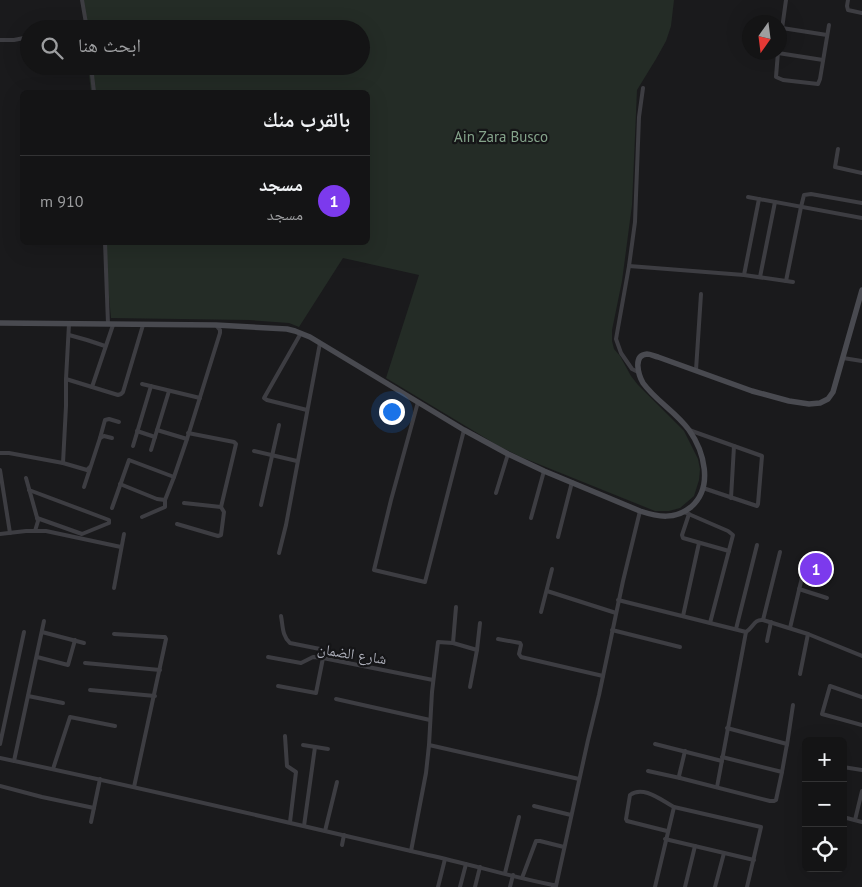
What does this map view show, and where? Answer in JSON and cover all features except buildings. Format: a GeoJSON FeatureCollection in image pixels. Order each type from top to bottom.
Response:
{"type":"FeatureCollection","features":[{"type":"Feature","properties":{"kind":"main road"},"geometry":{"type":"LineString","coordinates":[[0,324],[216,325],[287,329],[301,333],[508,454],[640,511],[666,517],[686,513],[699,496],[703,488],[705,476],[704,462],[689,430],[650,392],[642,381],[638,372],[638,364],[643,355],[647,354],[696,370],[762,394],[794,402],[815,404],[824,402],[833,392],[862,290]]}},
{"type":"Feature","properties":{"kind":"street"},"geometry":{"type":"LineString","coordinates":[[82,0],[85,20]]}},
{"type":"Feature","properties":{"kind":"street"},"geometry":{"type":"LineString","coordinates":[[784,15],[786,0]]}},
{"type":"Feature","properties":{"kind":"street"},"geometry":{"type":"LineString","coordinates":[[848,0],[848,10],[862,13]]}},
{"type":"Feature","properties":{"kind":"street"},"geometry":{"type":"LineString","coordinates":[[777,60],[776,77],[783,80],[818,84],[829,25]]}},
{"type":"Feature","properties":{"kind":"street"},"geometry":{"type":"LineString","coordinates":[[787,29],[827,35]]}},
{"type":"Feature","properties":{"kind":"street"},"geometry":{"type":"LineString","coordinates":[[0,40],[20,39]]}},
{"type":"Feature","properties":{"kind":"street"},"geometry":{"type":"LineString","coordinates":[[787,54],[823,60]]}},
{"type":"Feature","properties":{"kind":"street"},"geometry":{"type":"LineString","coordinates":[[92,75],[94,90]]}},
{"type":"Feature","properties":{"kind":"street"},"geometry":{"type":"LineString","coordinates":[[638,372],[632,369],[621,354],[616,339],[636,214],[639,117],[643,88]]}},
{"type":"Feature","properties":{"kind":"street"},"geometry":{"type":"LineString","coordinates":[[838,149],[835,167],[862,173]]}},
{"type":"Feature","properties":{"kind":"street"},"geometry":{"type":"LineString","coordinates":[[786,281],[803,196],[808,194],[862,202]]}},
{"type":"Feature","properties":{"kind":"street"},"geometry":{"type":"LineString","coordinates":[[748,197],[862,218]]}},
{"type":"Feature","properties":{"kind":"street"},"geometry":{"type":"LineString","coordinates":[[744,275],[759,199]]}},
{"type":"Feature","properties":{"kind":"street"},"geometry":{"type":"LineString","coordinates":[[760,277],[775,202]]}},
{"type":"Feature","properties":{"kind":"street"},"geometry":{"type":"LineString","coordinates":[[92,387],[111,324],[105,245]]}},
{"type":"Feature","properties":{"kind":"street"},"geometry":{"type":"LineString","coordinates":[[629,266],[744,275],[793,282]]}},
{"type":"Feature","properties":{"kind":"street"},"geometry":{"type":"LineString","coordinates":[[696,370],[701,294]]}},
{"type":"Feature","properties":{"kind":"street"},"geometry":{"type":"LineString","coordinates":[[63,463],[70,324]]}},
{"type":"Feature","properties":{"kind":"street"},"geometry":{"type":"LineString","coordinates":[[66,379],[118,395],[121,394],[143,325]]}},
{"type":"Feature","properties":{"kind":"street"},"geometry":{"type":"LineString","coordinates":[[142,517],[164,507],[220,333],[216,325]]}},
{"type":"Feature","properties":{"kind":"street"},"geometry":{"type":"LineString","coordinates":[[301,333],[264,398],[307,410]]}},
{"type":"Feature","properties":{"kind":"street"},"geometry":{"type":"LineString","coordinates":[[69,335],[105,346]]}},
{"type":"Feature","properties":{"kind":"street"},"geometry":{"type":"LineString","coordinates":[[279,553],[286,525],[320,343]]}},
{"type":"Feature","properties":{"kind":"street"},"geometry":{"type":"LineString","coordinates":[[843,358],[862,361]]}},
{"type":"Feature","properties":{"kind":"street"},"geometry":{"type":"LineString","coordinates":[[142,384],[200,398]]}},
{"type":"Feature","properties":{"kind":"street"},"geometry":{"type":"LineString","coordinates":[[133,446],[151,386]]}},
{"type":"Feature","properties":{"kind":"street"},"geometry":{"type":"LineString","coordinates":[[151,450],[169,390]]}},
{"type":"Feature","properties":{"kind":"street"},"geometry":{"type":"LineString","coordinates":[[418,402],[374,570],[425,582],[464,430]]}},
{"type":"Feature","properties":{"kind":"street"},"geometry":{"type":"LineString","coordinates":[[84,487],[105,420],[109,419],[119,422]]}},
{"type":"Feature","properties":{"kind":"street"},"geometry":{"type":"LineString","coordinates":[[261,505],[279,425]]}},
{"type":"Feature","properties":{"kind":"street"},"geometry":{"type":"LineString","coordinates":[[157,430],[187,438]]}},
{"type":"Feature","properties":{"kind":"street"},"geometry":{"type":"LineString","coordinates":[[689,430],[762,456],[757,506],[703,488]]}},
{"type":"Feature","properties":{"kind":"street"},"geometry":{"type":"LineString","coordinates":[[137,431],[155,437]]}},
{"type":"Feature","properties":{"kind":"street"},"geometry":{"type":"LineString","coordinates":[[177,524],[221,535],[224,511],[221,507],[236,444],[234,442],[188,433]]}},
{"type":"Feature","properties":{"kind":"street"},"geometry":{"type":"LineString","coordinates":[[100,438],[104,436],[112,438]]}},
{"type":"Feature","properties":{"kind":"street"},"geometry":{"type":"LineString","coordinates":[[731,498],[734,446]]}},
{"type":"Feature","properties":{"kind":"street"},"geometry":{"type":"LineString","coordinates":[[254,451],[297,461]]}},
{"type":"Feature","properties":{"kind":"street"},"geometry":{"type":"LineString","coordinates":[[0,453],[63,463],[87,470],[90,467]]}},
{"type":"Feature","properties":{"kind":"street"},"geometry":{"type":"LineString","coordinates":[[496,493],[508,454]]}},
{"type":"Feature","properties":{"kind":"street"},"geometry":{"type":"LineString","coordinates":[[112,508],[128,460],[174,477]]}},
{"type":"Feature","properties":{"kind":"street"},"geometry":{"type":"LineString","coordinates":[[0,470],[10,533]]}},
{"type":"Feature","properties":{"kind":"street"},"geometry":{"type":"LineString","coordinates":[[531,518],[544,471]]}},
{"type":"Feature","properties":{"kind":"street"},"geometry":{"type":"LineString","coordinates":[[26,478],[38,521],[35,531]]}},
{"type":"Feature","properties":{"kind":"street"},"geometry":{"type":"LineString","coordinates":[[558,536],[572,482]]}},
{"type":"Feature","properties":{"kind":"street"},"geometry":{"type":"LineString","coordinates":[[120,484],[157,499],[165,500]]}},
{"type":"Feature","properties":{"kind":"street"},"geometry":{"type":"LineString","coordinates":[[29,490],[109,520],[109,523],[82,534],[37,518]]}},
{"type":"Feature","properties":{"kind":"street"},"geometry":{"type":"LineString","coordinates":[[184,503],[221,507]]}},
{"type":"Feature","properties":{"kind":"street"},"geometry":{"type":"LineString","coordinates":[[0,758],[290,822],[556,886],[618,600],[640,511]]}},
{"type":"Feature","properties":{"kind":"street"},"geometry":{"type":"LineString","coordinates":[[710,623],[733,537],[731,533],[686,513],[682,537],[729,551]]}},
{"type":"Feature","properties":{"kind":"street"},"geometry":{"type":"LineString","coordinates":[[0,534],[46,531],[121,547]]}},
{"type":"Feature","properties":{"kind":"street"},"geometry":{"type":"LineString","coordinates":[[114,588],[124,534]]}},
{"type":"Feature","properties":{"kind":"street"},"geometry":{"type":"LineString","coordinates":[[683,616],[699,543]]}},
{"type":"Feature","properties":{"kind":"street"},"geometry":{"type":"LineString","coordinates":[[736,629],[757,545]]}},
{"type":"Feature","properties":{"kind":"street"},"geometry":{"type":"LineString","coordinates":[[763,620],[780,552]]}},
{"type":"Feature","properties":{"kind":"street"},"geometry":{"type":"LineString","coordinates":[[541,612],[552,569]]}},
{"type":"Feature","properties":{"kind":"street"},"geometry":{"type":"LineString","coordinates":[[790,628],[804,569]]}},
{"type":"Feature","properties":{"kind":"street"},"geometry":{"type":"LineString","coordinates":[[799,589],[827,598]]}},
{"type":"Feature","properties":{"kind":"street"},"geometry":{"type":"LineString","coordinates":[[547,591],[616,613]]}},
{"type":"Feature","properties":{"kind":"street"},"geometry":{"type":"LineString","coordinates":[[618,600],[746,632]]}},
{"type":"Feature","properties":{"kind":"street"},"geometry":{"type":"LineString","coordinates":[[453,644],[456,607]]}},
{"type":"Feature","properties":{"kind":"street"},"geometry":{"type":"LineString","coordinates":[[278,686],[316,693],[323,658],[320,650],[317,648],[290,643],[287,640],[284,636],[282,616]]}},
{"type":"Feature","properties":{"kind":"street"},"geometry":{"type":"LineString","coordinates":[[717,787],[746,632],[757,620],[771,622],[808,634],[862,656]]}},
{"type":"Feature","properties":{"kind":"street"},"geometry":{"type":"LineString","coordinates":[[14,761],[44,621]]}},
{"type":"Feature","properties":{"kind":"street"},"geometry":{"type":"LineString","coordinates":[[767,641],[771,622]]}},
{"type":"Feature","properties":{"kind":"street"},"geometry":{"type":"LineString","coordinates":[[470,687],[480,623]]}},
{"type":"Feature","properties":{"kind":"street"},"geometry":{"type":"LineString","coordinates":[[612,630],[680,647]]}},
{"type":"Feature","properties":{"kind":"street"},"geometry":{"type":"LineString","coordinates":[[0,744],[24,632]]}},
{"type":"Feature","properties":{"kind":"street"},"geometry":{"type":"LineString","coordinates":[[42,632],[84,643]]}},
{"type":"Feature","properties":{"kind":"street"},"geometry":{"type":"LineString","coordinates":[[114,634],[166,638],[134,787]]}},
{"type":"Feature","properties":{"kind":"street"},"geometry":{"type":"LineString","coordinates":[[800,674],[808,634]]}},
{"type":"Feature","properties":{"kind":"street"},"geometry":{"type":"LineString","coordinates":[[498,639],[520,643],[519,654],[521,657],[603,676]]}},
{"type":"Feature","properties":{"kind":"street"},"geometry":{"type":"LineString","coordinates":[[36,657],[68,665],[75,640]]}},
{"type":"Feature","properties":{"kind":"street"},"geometry":{"type":"LineString","coordinates":[[411,851],[426,773],[433,680],[438,642],[476,650]]}},
{"type":"Feature","properties":{"kind":"street","name":"شارع الضمان"},"geometry":{"type":"LineString","coordinates":[[268,657],[301,663],[313,657],[323,658],[433,680]]}},
{"type":"Feature","properties":{"kind":"street"},"geometry":{"type":"LineString","coordinates":[[84,664],[160,670]]}},
{"type":"Feature","properties":{"kind":"street"},"geometry":{"type":"LineString","coordinates":[[862,697],[830,686],[822,714],[862,725]]}},
{"type":"Feature","properties":{"kind":"street"},"geometry":{"type":"LineString","coordinates":[[90,690],[155,696]]}},
{"type":"Feature","properties":{"kind":"street"},"geometry":{"type":"LineString","coordinates":[[28,696],[63,703]]}},
{"type":"Feature","properties":{"kind":"street"},"geometry":{"type":"LineString","coordinates":[[336,699],[430,720]]}},
{"type":"Feature","properties":{"kind":"street"},"geometry":{"type":"LineString","coordinates":[[648,771],[774,801],[777,799],[788,745],[793,705]]}},
{"type":"Feature","properties":{"kind":"street"},"geometry":{"type":"LineString","coordinates":[[53,769],[70,717],[115,726]]}},
{"type":"Feature","properties":{"kind":"street"},"geometry":{"type":"LineString","coordinates":[[727,728],[788,745]]}},
{"type":"Feature","properties":{"kind":"street"},"geometry":{"type":"LineString","coordinates":[[285,736],[287,766],[296,772],[290,822]]}},
{"type":"Feature","properties":{"kind":"street"},"geometry":{"type":"LineString","coordinates":[[655,744],[782,772]]}},
{"type":"Feature","properties":{"kind":"street"},"geometry":{"type":"LineString","coordinates":[[302,745],[328,749]]}},
{"type":"Feature","properties":{"kind":"street"},"geometry":{"type":"LineString","coordinates":[[429,745],[579,779]]}},
{"type":"Feature","properties":{"kind":"street"},"geometry":{"type":"LineString","coordinates":[[304,826],[315,747]]}},
{"type":"Feature","properties":{"kind":"street"},"geometry":{"type":"LineString","coordinates":[[680,778],[685,751]]}},
{"type":"Feature","properties":{"kind":"street"},"geometry":{"type":"LineString","coordinates":[[847,768],[862,770]]}},
{"type":"Feature","properties":{"kind":"street"},"geometry":{"type":"LineString","coordinates":[[91,822],[100,779]]}},
{"type":"Feature","properties":{"kind":"street"},"geometry":{"type":"LineString","coordinates":[[325,831],[337,782]]}},
{"type":"Feature","properties":{"kind":"street"},"geometry":{"type":"LineString","coordinates":[[0,786],[94,808]]}},
{"type":"Feature","properties":{"kind":"street"},"geometry":{"type":"LineString","coordinates":[[667,831],[626,821],[630,795],[633,792],[644,791],[674,807],[760,826],[761,829],[747,887]]}},
{"type":"Feature","properties":{"kind":"street"},"geometry":{"type":"LineString","coordinates":[[855,820],[862,791]]}},
{"type":"Feature","properties":{"kind":"street"},"geometry":{"type":"LineString","coordinates":[[534,806],[571,815]]}},
{"type":"Feature","properties":{"kind":"street"},"geometry":{"type":"LineString","coordinates":[[655,887],[674,807]]}},
{"type":"Feature","properties":{"kind":"street"},"geometry":{"type":"LineString","coordinates":[[504,873],[519,818]]}},
{"type":"Feature","properties":{"kind":"street"},"geometry":{"type":"LineString","coordinates":[[847,818],[862,822]]}},
{"type":"Feature","properties":{"kind":"street"},"geometry":{"type":"LineString","coordinates":[[342,845],[344,835]]}},
{"type":"Feature","properties":{"kind":"street"},"geometry":{"type":"LineString","coordinates":[[665,839],[754,860]]}},
{"type":"Feature","properties":{"kind":"street"},"geometry":{"type":"LineString","coordinates":[[522,878],[536,841],[540,840],[564,847]]}},
{"type":"Feature","properties":{"kind":"street"},"geometry":{"type":"LineString","coordinates":[[685,887],[695,846]]}},
{"type":"Feature","properties":{"kind":"street"},"geometry":{"type":"LineString","coordinates":[[716,887],[724,853]]}},
{"type":"Feature","properties":{"kind":"street"},"geometry":{"type":"LineString","coordinates":[[438,887],[445,859]]}},
{"type":"Feature","properties":{"kind":"street"},"geometry":{"type":"LineString","coordinates":[[460,887],[466,864]]}},
{"type":"Feature","properties":{"kind":"street"},"geometry":{"type":"LineString","coordinates":[[475,887],[480,867]]}},
{"type":"Feature","properties":{"kind":"street"},"geometry":{"type":"LineString","coordinates":[[510,887],[513,875]]}},
{"type":"Feature","properties":{"kind":"green space","name":"Ain Zara Busco"},"geometry":{"type":"Polygon","coordinates":[[[82,0],[674,0],[671,26],[666,41],[637,90],[632,205],[622,281],[612,330],[612,341],[614,349],[638,385],[684,431],[698,459],[700,469],[694,496],[680,508],[669,511],[655,511],[521,457],[497,445],[386,378],[419,275],[343,258],[299,327],[289,323],[249,320],[111,318],[104,245],[370,245],[370,90],[91,90],[89,75],[370,75],[370,20],[84,20],[82,0]]]}},
{"type":"Feature","properties":{"kind":"place","name":"مسجد"},"geometry":{"type":"Point","coordinates":[816,569]}}]}
